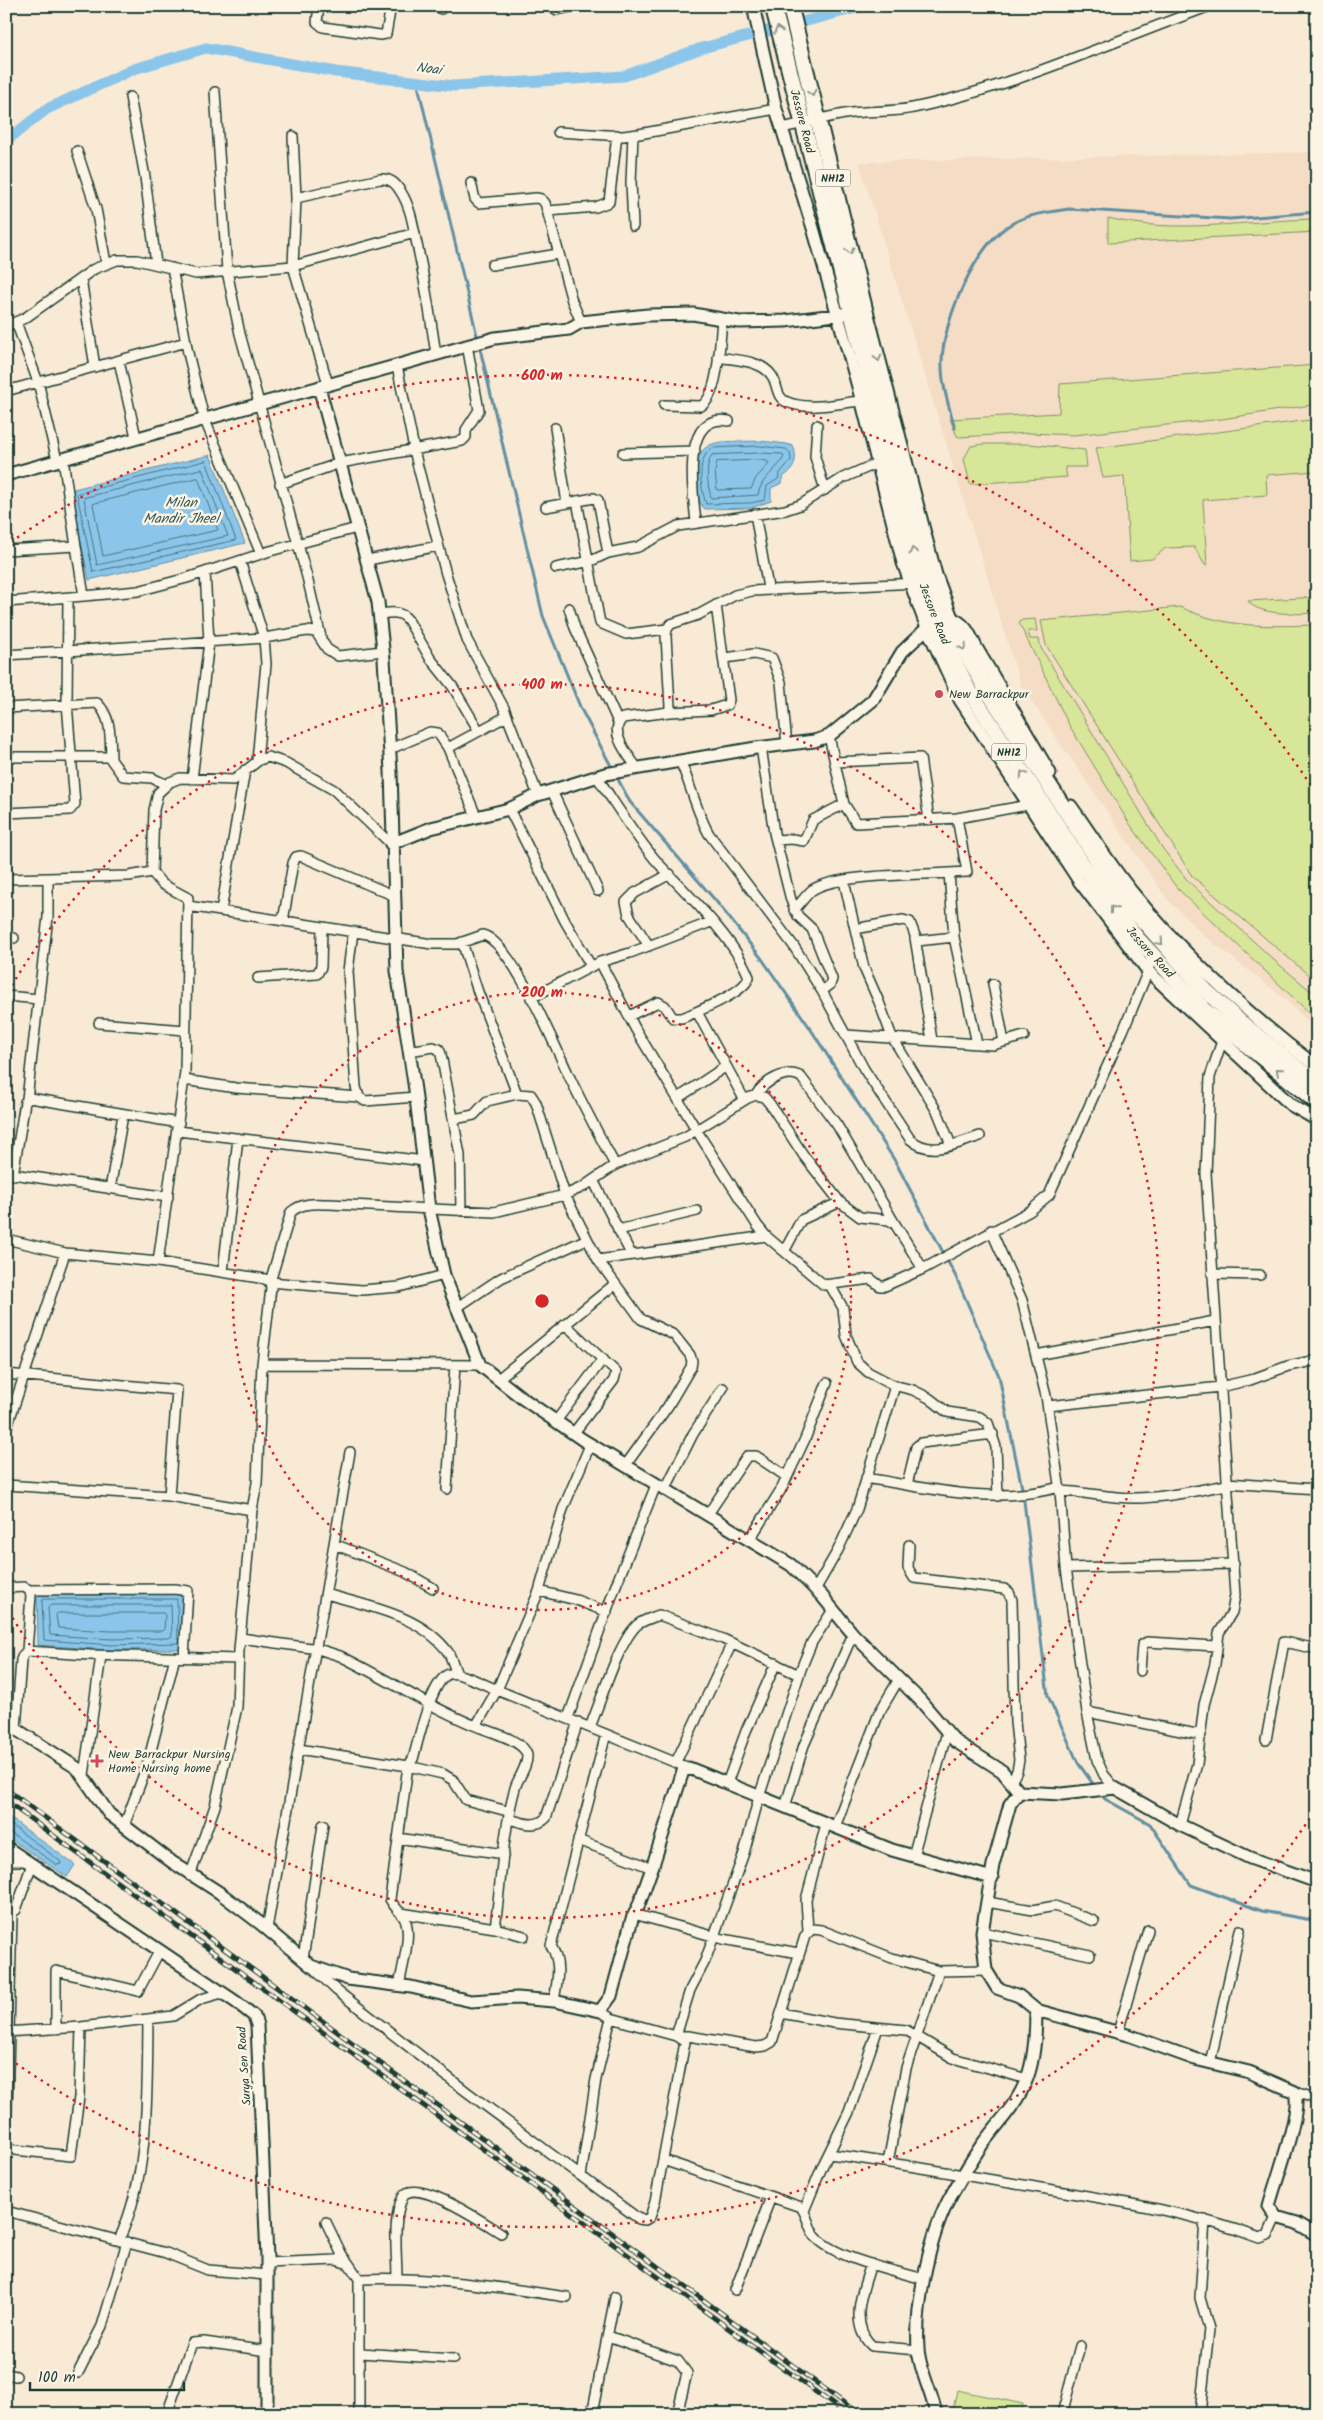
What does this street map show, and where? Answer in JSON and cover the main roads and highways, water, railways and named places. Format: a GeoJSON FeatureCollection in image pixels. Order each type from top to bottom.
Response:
{"type":"FeatureCollection","features":[{"type":"Feature","properties":{"kind":"highway","name":"Jessore Road"},"geometry":{"type":"LineString","coordinates":[[773,6],[801,124],[851,313],[883,460],[916,583],[967,687],[1105,896],[1136,937],[1204,1010],[1235,1026],[1317,1102]]}},
{"type":"Feature","properties":{"kind":"highway","name":"NH12"},"geometry":{"type":"LineString","coordinates":[[790,6],[819,118],[851,313],[950,618],[982,682],[1121,896],[1235,1026],[1317,1084]]}},
{"type":"Feature","properties":{"kind":"water"},"geometry":{"type":"Polygon","coordinates":[[[760,441],[787,444],[793,446],[794,450],[795,459],[793,467],[784,476],[782,483],[771,488],[771,501],[751,508],[705,509],[699,500],[698,491],[697,464],[700,454],[706,447],[714,443],[760,441]]]}},
{"type":"Feature","properties":{"kind":"water","name":"Milan Mandir Jheel"},"geometry":{"type":"Polygon","coordinates":[[[210,455],[245,543],[89,580],[70,490],[210,455]]]}},
{"type":"Feature","properties":{"kind":"water"},"geometry":{"type":"Polygon","coordinates":[[[37,1594],[184,1594],[183,1649],[111,1650],[38,1645],[37,1594]]]}},
{"type":"Feature","properties":{"kind":"water"},"geometry":{"type":"Polygon","coordinates":[[[6,1815],[75,1865],[67,1877],[6,1836],[6,1815]]]}},
{"type":"Feature","properties":{"kind":"waterway","name":"Noai"},"geometry":{"type":"LineString","coordinates":[[6,141],[47,109],[134,69],[206,48],[336,72],[454,86],[624,76],[702,48],[864,6]]}},
{"type":"Feature","properties":{"kind":"waterway"},"geometry":{"type":"LineString","coordinates":[[417,81],[543,616],[581,709],[630,802],[715,900],[762,959],[808,1025],[895,1161],[956,1277],[999,1376],[1023,1493],[1048,1696],[1078,1763],[1096,1788]]}},
{"type":"Feature","properties":{"kind":"waterway"},"geometry":{"type":"LineString","coordinates":[[955,428],[946,395],[942,369],[948,325],[964,284],[975,264],[986,247],[999,233],[1013,223],[1033,215],[1069,209],[1230,219],[1317,212]]}},
{"type":"Feature","properties":{"kind":"waterway"},"geometry":{"type":"LineString","coordinates":[[1100,1793],[1105,1799],[1150,1824],[1191,1885],[1262,1911],[1317,1921]]}},
{"type":"Feature","properties":{"kind":"railway"},"geometry":{"type":"LineString","coordinates":[[6,1789],[859,2414]]}},
{"type":"Feature","properties":{"kind":"railway"},"geometry":{"type":"LineString","coordinates":[[6,1801],[846,2414]]}},
{"type":"Feature","properties":{"kind":"place","name":"New Barrackpur"},"geometry":{"type":"Point","coordinates":[939,694]}},
{"type":"Feature","properties":{"kind":"place","name":"New Barrackpur Nursing Home Nursing home"},"geometry":{"type":"Point","coordinates":[97,1761]}}]}
